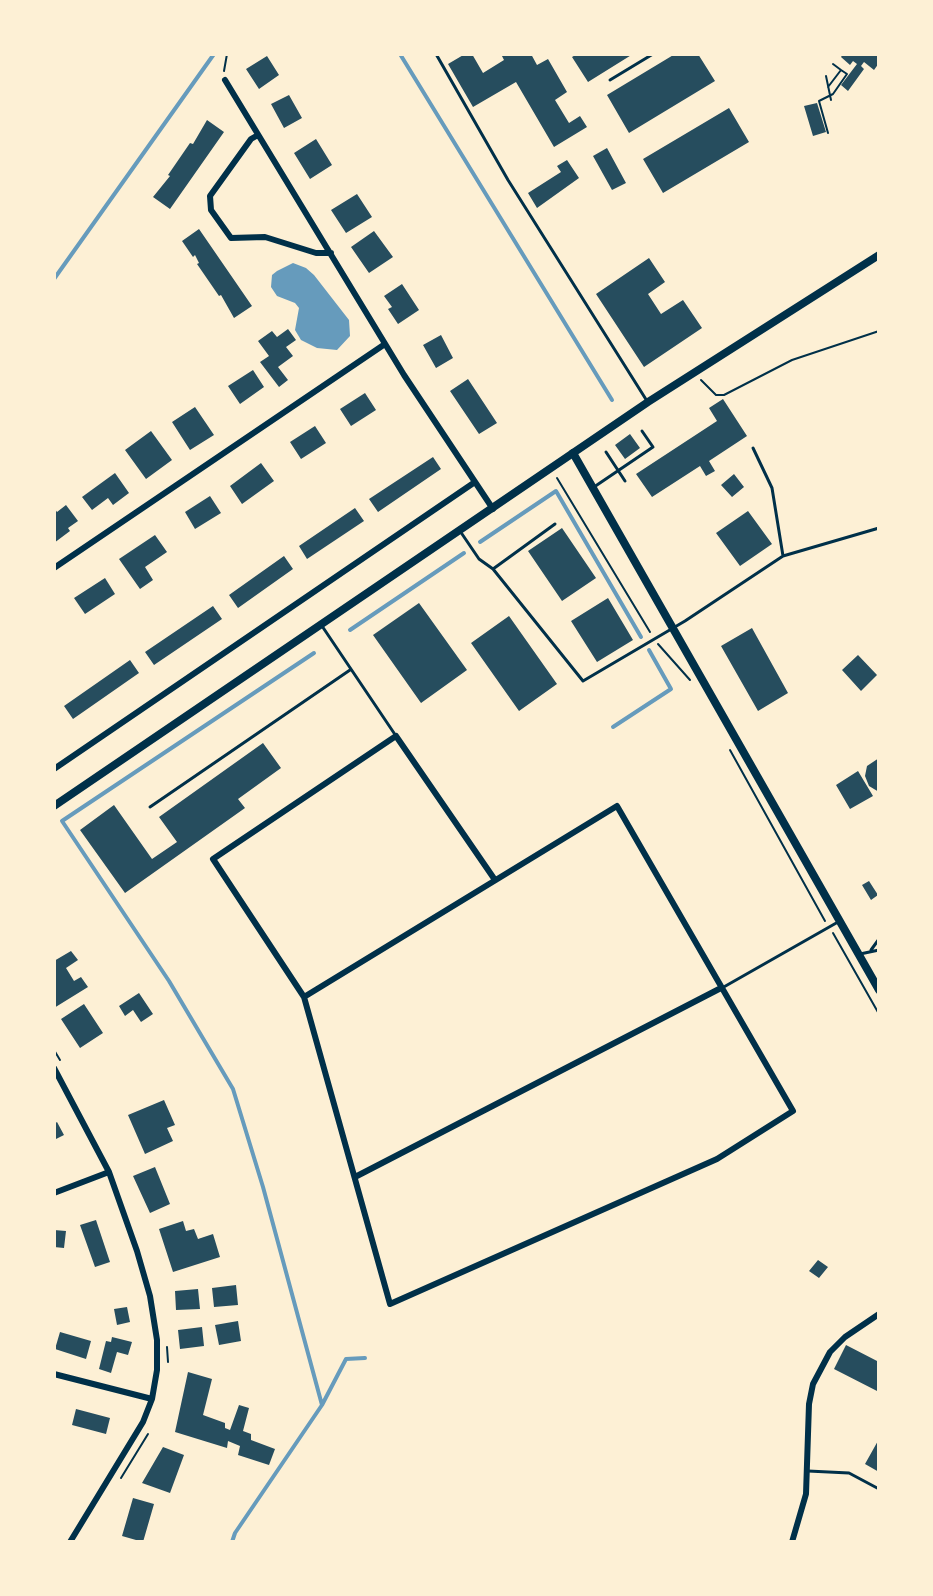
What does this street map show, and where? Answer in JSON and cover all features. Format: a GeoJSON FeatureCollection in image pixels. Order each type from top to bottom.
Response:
{"type":"FeatureCollection","features":[{"type":"Feature","properties":{"kind":"main road"},"geometry":{"type":"LineString","coordinates":[[54,806],[322,626],[648,402],[879,255]]}},
{"type":"Feature","properties":{"kind":"street"},"geometry":{"type":"LineString","coordinates":[[225,80],[385,344],[493,509]]}},
{"type":"Feature","properties":{"kind":"street"},"geometry":{"type":"LineString","coordinates":[[258,135],[251,140],[210,196],[211,210],[231,238],[265,237],[316,253],[331,253]]}},
{"type":"Feature","properties":{"kind":"street"},"geometry":{"type":"LineString","coordinates":[[54,568],[385,344]]}},
{"type":"Feature","properties":{"kind":"street"},"geometry":{"type":"LineString","coordinates":[[573,453],[675,627],[879,990]]}},
{"type":"Feature","properties":{"kind":"street"},"geometry":{"type":"LineString","coordinates":[[54,769],[475,482]]}},
{"type":"Feature","properties":{"kind":"street"},"geometry":{"type":"LineString","coordinates":[[304,997],[617,806],[793,1111],[717,1159],[390,1304],[304,997],[213,859],[396,736],[495,879]]}},
{"type":"Feature","properties":{"kind":"street"},"geometry":{"type":"LineString","coordinates":[[355,1177],[721,988]]}},
{"type":"Feature","properties":{"kind":"street"},"geometry":{"type":"LineString","coordinates":[[54,1068],[109,1172],[137,1251],[155,1318],[158,1370],[152,1399],[131,1445],[70,1542]]}},
{"type":"Feature","properties":{"kind":"street"},"geometry":{"type":"LineString","coordinates":[[54,1193],[109,1172]]}},
{"type":"Feature","properties":{"kind":"street"},"geometry":{"type":"LineString","coordinates":[[792,1542],[802,1513],[808,1471],[809,1404],[813,1384],[821,1365],[845,1337],[879,1314]]}},
{"type":"Feature","properties":{"kind":"street"},"geometry":{"type":"LineString","coordinates":[[54,1374],[152,1399]]}},
{"type":"Feature","properties":{"kind":"lane"},"geometry":{"type":"LineString","coordinates":[[436,54],[508,180],[648,402]]}},
{"type":"Feature","properties":{"kind":"lane"},"geometry":{"type":"LineString","coordinates":[[610,80],[653,54]]}},
{"type":"Feature","properties":{"kind":"lane"},"geometry":{"type":"LineString","coordinates":[[594,487],[653,447],[642,431]]}},
{"type":"Feature","properties":{"kind":"lane"},"geometry":{"type":"LineString","coordinates":[[753,448],[772,488],[783,556]]}},
{"type":"Feature","properties":{"kind":"lane"},"geometry":{"type":"LineString","coordinates":[[606,452],[625,481]]}},
{"type":"Feature","properties":{"kind":"lane"},"geometry":{"type":"LineString","coordinates":[[493,569],[555,524]]}},
{"type":"Feature","properties":{"kind":"lane"},"geometry":{"type":"LineString","coordinates":[[460,531],[479,559],[493,569],[584,681],[675,627],[783,556],[879,528]]}},
{"type":"Feature","properties":{"kind":"lane"},"geometry":{"type":"LineString","coordinates":[[322,626],[396,736]]}},
{"type":"Feature","properties":{"kind":"lane"},"geometry":{"type":"LineString","coordinates":[[150,807],[350,670]]}},
{"type":"Feature","properties":{"kind":"lane"},"geometry":{"type":"LineString","coordinates":[[721,988],[840,921]]}},
{"type":"Feature","properties":{"kind":"lane"},"geometry":{"type":"LineString","coordinates":[[871,950],[879,939]]}},
{"type":"Feature","properties":{"kind":"lane"},"geometry":{"type":"LineString","coordinates":[[859,954],[879,950]]}},
{"type":"Feature","properties":{"kind":"lane"},"geometry":{"type":"LineString","coordinates":[[808,1471],[849,1473],[879,1489]]}},
{"type":"Feature","properties":{"kind":"path"},"geometry":{"type":"LineString","coordinates":[[225,80],[227,54]]}},
{"type":"Feature","properties":{"kind":"path"},"geometry":{"type":"LineString","coordinates":[[828,134],[819,101],[831,98],[847,74],[833,64]]}},
{"type":"Feature","properties":{"kind":"path"},"geometry":{"type":"LineString","coordinates":[[828,87],[841,70]]}},
{"type":"Feature","properties":{"kind":"path"},"geometry":{"type":"LineString","coordinates":[[825,76],[831,98]]}},
{"type":"Feature","properties":{"kind":"path"},"geometry":{"type":"LineString","coordinates":[[700,378],[716,395],[724,395],[792,360],[879,331]]}},
{"type":"Feature","properties":{"kind":"path"},"geometry":{"type":"LineString","coordinates":[[556,476],[654,639],[691,682]]}},
{"type":"Feature","properties":{"kind":"path"},"geometry":{"type":"LineString","coordinates":[[726,742],[879,1014]]}},
{"type":"Feature","properties":{"kind":"path"},"geometry":{"type":"LineString","coordinates":[[54,1050],[64,1068]]}},
{"type":"Feature","properties":{"kind":"path"},"geometry":{"type":"LineString","coordinates":[[167,1345],[167,1365]]}},
{"type":"Feature","properties":{"kind":"path"},"geometry":{"type":"LineString","coordinates":[[116,1486],[149,1431]]}},
{"type":"Feature","properties":{"kind":"water"},"geometry":{"type":"Polygon","coordinates":[[[293,263],[306,268],[314,275],[349,320],[350,336],[337,350],[317,348],[301,340],[295,330],[299,308],[295,303],[277,296],[271,287],[272,275],[293,263]]]}},
{"type":"Feature","properties":{"kind":"building"},"geometry":{"type":"Polygon","coordinates":[[[465,54],[472,54],[483,73],[504,60],[501,54],[531,54],[537,65],[548,59],[567,92],[555,100],[569,123],[580,116],[587,127],[554,147],[516,82],[473,107],[448,64],[465,54]]]}},
{"type":"Feature","properties":{"kind":"building"},"geometry":{"type":"Polygon","coordinates":[[[577,54],[633,54],[588,82],[572,57],[577,54]]]}},
{"type":"Feature","properties":{"kind":"building"},"geometry":{"type":"Polygon","coordinates":[[[675,54],[698,54],[715,81],[629,133],[607,95],[675,54]]]}},
{"type":"Feature","properties":{"kind":"building"},"geometry":{"type":"Polygon","coordinates":[[[843,54],[879,54],[879,63],[874,70],[864,62],[861,66],[864,69],[848,91],[841,85],[857,64],[853,61],[850,65],[841,57],[843,54]]]}},
{"type":"Feature","properties":{"kind":"building"},"geometry":{"type":"Polygon","coordinates":[[[267,56],[279,75],[259,89],[246,69],[267,56]]]}},
{"type":"Feature","properties":{"kind":"building"},"geometry":{"type":"Polygon","coordinates":[[[289,95],[302,118],[284,128],[271,104],[289,95]]]}},
{"type":"Feature","properties":{"kind":"building"},"geometry":{"type":"Polygon","coordinates":[[[817,103],[826,132],[813,136],[804,106],[817,103]]]}},
{"type":"Feature","properties":{"kind":"building"},"geometry":{"type":"Polygon","coordinates":[[[729,108],[749,142],[663,193],[643,159],[729,108]]]}},
{"type":"Feature","properties":{"kind":"building"},"geometry":{"type":"Polygon","coordinates":[[[207,120],[224,132],[170,209],[153,197],[170,176],[168,175],[190,143],[193,144],[207,120]]]}},
{"type":"Feature","properties":{"kind":"building"},"geometry":{"type":"Polygon","coordinates":[[[316,139],[332,165],[310,179],[294,153],[316,139]]]}},
{"type":"Feature","properties":{"kind":"building"},"geometry":{"type":"Polygon","coordinates":[[[607,148],[626,183],[612,190],[593,156],[607,148]]]}},
{"type":"Feature","properties":{"kind":"building"},"geometry":{"type":"Polygon","coordinates":[[[567,160],[579,178],[537,208],[528,193],[561,172],[557,166],[567,160]]]}},
{"type":"Feature","properties":{"kind":"building"},"geometry":{"type":"Polygon","coordinates":[[[357,194],[372,217],[346,233],[331,210],[357,194]]]}},
{"type":"Feature","properties":{"kind":"building"},"geometry":{"type":"Polygon","coordinates":[[[199,229],[252,306],[234,318],[221,295],[219,296],[197,264],[199,263],[195,255],[193,257],[182,241],[199,229]]]}},
{"type":"Feature","properties":{"kind":"building"},"geometry":{"type":"Polygon","coordinates":[[[374,231],[393,257],[369,273],[351,247],[374,231]]]}},
{"type":"Feature","properties":{"kind":"building"},"geometry":{"type":"Polygon","coordinates":[[[649,258],[665,282],[648,294],[661,314],[683,300],[702,328],[644,367],[596,294],[649,258]]]}},
{"type":"Feature","properties":{"kind":"building"},"geometry":{"type":"Polygon","coordinates":[[[402,284],[419,310],[398,324],[388,309],[392,307],[384,296],[402,284]]]}},
{"type":"Feature","properties":{"kind":"building"},"geometry":{"type":"Polygon","coordinates":[[[288,329],[296,340],[286,347],[293,356],[278,367],[288,380],[279,387],[260,362],[269,356],[258,341],[272,331],[277,337],[288,329]]]}},
{"type":"Feature","properties":{"kind":"building"},"geometry":{"type":"Polygon","coordinates":[[[441,335],[453,358],[436,368],[423,345],[441,335]]]}},
{"type":"Feature","properties":{"kind":"building"},"geometry":{"type":"Polygon","coordinates":[[[253,370],[264,387],[240,404],[228,386],[253,370]]]}},
{"type":"Feature","properties":{"kind":"building"},"geometry":{"type":"Polygon","coordinates":[[[468,379],[497,423],[479,434],[450,391],[468,379]]]}},
{"type":"Feature","properties":{"kind":"building"},"geometry":{"type":"Polygon","coordinates":[[[365,393],[376,410],[351,426],[340,409],[365,393]]]}},
{"type":"Feature","properties":{"kind":"building"},"geometry":{"type":"Polygon","coordinates":[[[723,399],[747,436],[709,461],[715,471],[706,476],[700,466],[652,497],[636,474],[717,421],[709,408],[723,399]]]}},
{"type":"Feature","properties":{"kind":"building"},"geometry":{"type":"Polygon","coordinates":[[[195,407],[214,435],[190,450],[172,422],[195,407]]]}},
{"type":"Feature","properties":{"kind":"building"},"geometry":{"type":"Polygon","coordinates":[[[315,426],[326,443],[301,459],[290,442],[315,426]]]}},
{"type":"Feature","properties":{"kind":"building"},"geometry":{"type":"Polygon","coordinates":[[[151,431],[172,460],[146,479],[125,450],[151,431]]]}},
{"type":"Feature","properties":{"kind":"building"},"geometry":{"type":"Polygon","coordinates":[[[630,434],[640,448],[625,459],[615,445],[630,434]]]}},
{"type":"Feature","properties":{"kind":"building"},"geometry":{"type":"Polygon","coordinates":[[[433,457],[441,469],[378,512],[369,499],[433,457]]]}},
{"type":"Feature","properties":{"kind":"building"},"geometry":{"type":"Polygon","coordinates":[[[261,463],[274,481],[242,504],[230,486],[261,463]]]}},
{"type":"Feature","properties":{"kind":"building"},"geometry":{"type":"Polygon","coordinates":[[[115,473],[129,493],[113,505],[108,498],[92,510],[82,497],[115,473]]]}},
{"type":"Feature","properties":{"kind":"building"},"geometry":{"type":"Polygon","coordinates":[[[734,474],[744,487],[732,497],[721,485],[734,474]]]}},
{"type":"Feature","properties":{"kind":"building"},"geometry":{"type":"Polygon","coordinates":[[[210,496],[221,513],[195,529],[185,512],[210,496]]]}},
{"type":"Feature","properties":{"kind":"building"},"geometry":{"type":"Polygon","coordinates":[[[66,505],[78,521],[68,528],[70,531],[54,543],[54,508],[57,512],[66,505]]]}},
{"type":"Feature","properties":{"kind":"building"},"geometry":{"type":"Polygon","coordinates":[[[355,508],[364,521],[307,559],[299,546],[355,508]]]}},
{"type":"Feature","properties":{"kind":"building"},"geometry":{"type":"Polygon","coordinates":[[[748,511],[772,544],[740,566],[716,533],[748,511]]]}},
{"type":"Feature","properties":{"kind":"building"},"geometry":{"type":"Polygon","coordinates":[[[562,528],[596,578],[562,601],[528,551],[562,528]]]}},
{"type":"Feature","properties":{"kind":"building"},"geometry":{"type":"Polygon","coordinates":[[[155,535],[167,552],[145,567],[153,580],[140,589],[119,559],[155,535]]]}},
{"type":"Feature","properties":{"kind":"building"},"geometry":{"type":"Polygon","coordinates":[[[284,556],[293,569],[238,608],[229,595],[284,556]]]}},
{"type":"Feature","properties":{"kind":"building"},"geometry":{"type":"Polygon","coordinates":[[[105,578],[115,594],[85,614],[74,598],[105,578]]]}},
{"type":"Feature","properties":{"kind":"building"},"geometry":{"type":"Polygon","coordinates":[[[608,598],[633,640],[597,662],[571,621],[608,598]]]}},
{"type":"Feature","properties":{"kind":"building"},"geometry":{"type":"Polygon","coordinates":[[[419,603],[467,670],[421,703],[373,635],[419,603]]]}},
{"type":"Feature","properties":{"kind":"building"},"geometry":{"type":"Polygon","coordinates":[[[213,606],[222,619],[154,665],[145,652],[213,606]]]}},
{"type":"Feature","properties":{"kind":"building"},"geometry":{"type":"Polygon","coordinates":[[[509,616],[557,684],[519,711],[471,643],[509,616]]]}},
{"type":"Feature","properties":{"kind":"building"},"geometry":{"type":"Polygon","coordinates":[[[752,628],[788,693],[758,711],[721,646],[752,628]]]}},
{"type":"Feature","properties":{"kind":"building"},"geometry":{"type":"Polygon","coordinates":[[[858,655],[877,675],[861,691],[842,670],[858,655]]]}},
{"type":"Feature","properties":{"kind":"building"},"geometry":{"type":"Polygon","coordinates":[[[130,660],[139,673],[73,719],[64,706],[130,660]]]}},
{"type":"Feature","properties":{"kind":"building"},"geometry":{"type":"Polygon","coordinates":[[[263,743],[281,768],[238,799],[245,808],[125,893],[80,830],[114,805],[152,859],[177,842],[159,817],[263,743]]]}},
{"type":"Feature","properties":{"kind":"building"},"geometry":{"type":"Polygon","coordinates":[[[879,758],[879,792],[869,786],[865,776],[867,766],[879,758]]]}},
{"type":"Feature","properties":{"kind":"building"},"geometry":{"type":"Polygon","coordinates":[[[858,771],[873,796],[850,809],[836,785],[858,771]]]}},
{"type":"Feature","properties":{"kind":"building"},"geometry":{"type":"Polygon","coordinates":[[[869,881],[878,895],[871,900],[862,885],[869,881]]]}},
{"type":"Feature","properties":{"kind":"building"},"geometry":{"type":"Polygon","coordinates":[[[71,951],[78,960],[66,968],[74,981],[81,977],[88,987],[54,1008],[54,961],[71,951]]]}},
{"type":"Feature","properties":{"kind":"building"},"geometry":{"type":"Polygon","coordinates":[[[139,993],[153,1014],[141,1022],[133,1010],[125,1016],[119,1006],[139,993]]]}},
{"type":"Feature","properties":{"kind":"building"},"geometry":{"type":"Polygon","coordinates":[[[84,1004],[103,1033],[80,1048],[61,1019],[84,1004]]]}},
{"type":"Feature","properties":{"kind":"building"},"geometry":{"type":"Polygon","coordinates":[[[164,1100],[175,1125],[167,1128],[173,1141],[145,1154],[128,1115],[164,1100]]]}},
{"type":"Feature","properties":{"kind":"building"},"geometry":{"type":"Polygon","coordinates":[[[57,1122],[64,1135],[54,1140],[54,1124],[57,1122]]]}},
{"type":"Feature","properties":{"kind":"building"},"geometry":{"type":"Polygon","coordinates":[[[155,1167],[170,1204],[150,1213],[133,1176],[155,1167]]]}},
{"type":"Feature","properties":{"kind":"building"},"geometry":{"type":"Polygon","coordinates":[[[96,1220],[110,1262],[95,1267],[80,1225],[96,1220]]]}},
{"type":"Feature","properties":{"kind":"building"},"geometry":{"type":"Polygon","coordinates":[[[183,1221],[186,1231],[194,1229],[198,1239],[213,1234],[220,1257],[173,1272],[159,1229],[183,1221]]]}},
{"type":"Feature","properties":{"kind":"building"},"geometry":{"type":"Polygon","coordinates":[[[54,1230],[66,1231],[64,1248],[54,1247],[54,1230]]]}},
{"type":"Feature","properties":{"kind":"building"},"geometry":{"type":"Polygon","coordinates":[[[818,1260],[828,1267],[819,1278],[809,1271],[818,1260]]]}},
{"type":"Feature","properties":{"kind":"building"},"geometry":{"type":"Polygon","coordinates":[[[236,1285],[238,1305],[214,1307],[212,1288],[236,1285]]]}},
{"type":"Feature","properties":{"kind":"building"},"geometry":{"type":"Polygon","coordinates":[[[198,1289],[200,1309],[176,1310],[175,1291],[198,1289]]]}},
{"type":"Feature","properties":{"kind":"building"},"geometry":{"type":"Polygon","coordinates":[[[127,1307],[130,1322],[117,1325],[114,1309],[127,1307]]]}},
{"type":"Feature","properties":{"kind":"building"},"geometry":{"type":"Polygon","coordinates":[[[238,1321],[241,1341],[219,1345],[215,1325],[238,1321]]]}},
{"type":"Feature","properties":{"kind":"building"},"geometry":{"type":"Polygon","coordinates":[[[202,1327],[204,1346],[180,1349],[178,1330],[202,1327]]]}},
{"type":"Feature","properties":{"kind":"building"},"geometry":{"type":"Polygon","coordinates":[[[60,1332],[91,1341],[86,1359],[55,1349],[60,1332]]]}},
{"type":"Feature","properties":{"kind":"building"},"geometry":{"type":"Polygon","coordinates":[[[112,1337],[132,1342],[128,1355],[117,1352],[111,1373],[99,1369],[106,1341],[111,1342],[112,1337]]]}},
{"type":"Feature","properties":{"kind":"building"},"geometry":{"type":"Polygon","coordinates":[[[846,1345],[879,1362],[879,1392],[834,1369],[846,1345]]]}},
{"type":"Feature","properties":{"kind":"building"},"geometry":{"type":"Polygon","coordinates":[[[188,1372],[212,1379],[203,1415],[225,1423],[225,1428],[230,1430],[239,1405],[249,1408],[243,1431],[251,1434],[251,1440],[275,1449],[269,1465],[238,1455],[240,1446],[228,1441],[227,1448],[175,1432],[188,1372]]]}},
{"type":"Feature","properties":{"kind":"building"},"geometry":{"type":"Polygon","coordinates":[[[76,1409],[110,1418],[106,1434],[72,1425],[76,1409]]]}},
{"type":"Feature","properties":{"kind":"building"},"geometry":{"type":"Polygon","coordinates":[[[879,1439],[879,1472],[865,1464],[879,1439]]]}},
{"type":"Feature","properties":{"kind":"building"},"geometry":{"type":"Polygon","coordinates":[[[163,1447],[184,1455],[170,1493],[142,1483],[163,1447]]]}},
{"type":"Feature","properties":{"kind":"building"},"geometry":{"type":"Polygon","coordinates":[[[133,1498],[154,1504],[143,1542],[122,1536],[133,1498]]]}},
{"type":"Feature","properties":{"kind":"waterway"},"geometry":{"type":"LineString","coordinates":[[54,279],[214,54]]}},
{"type":"Feature","properties":{"kind":"waterway"},"geometry":{"type":"LineString","coordinates":[[400,54],[612,400]]}},
{"type":"Feature","properties":{"kind":"waterway"},"geometry":{"type":"LineString","coordinates":[[480,542],[556,491],[641,637]]}},
{"type":"Feature","properties":{"kind":"waterway"},"geometry":{"type":"LineString","coordinates":[[350,630],[464,553]]}},
{"type":"Feature","properties":{"kind":"waterway"},"geometry":{"type":"LineString","coordinates":[[613,727],[671,689],[649,650]]}},
{"type":"Feature","properties":{"kind":"waterway"},"geometry":{"type":"LineString","coordinates":[[314,653],[62,821],[169,981],[233,1089],[263,1187],[322,1405]]}},
{"type":"Feature","properties":{"kind":"waterway"},"geometry":{"type":"LineString","coordinates":[[232,1542],[235,1533],[322,1405],[346,1359],[365,1358]]}}]}
